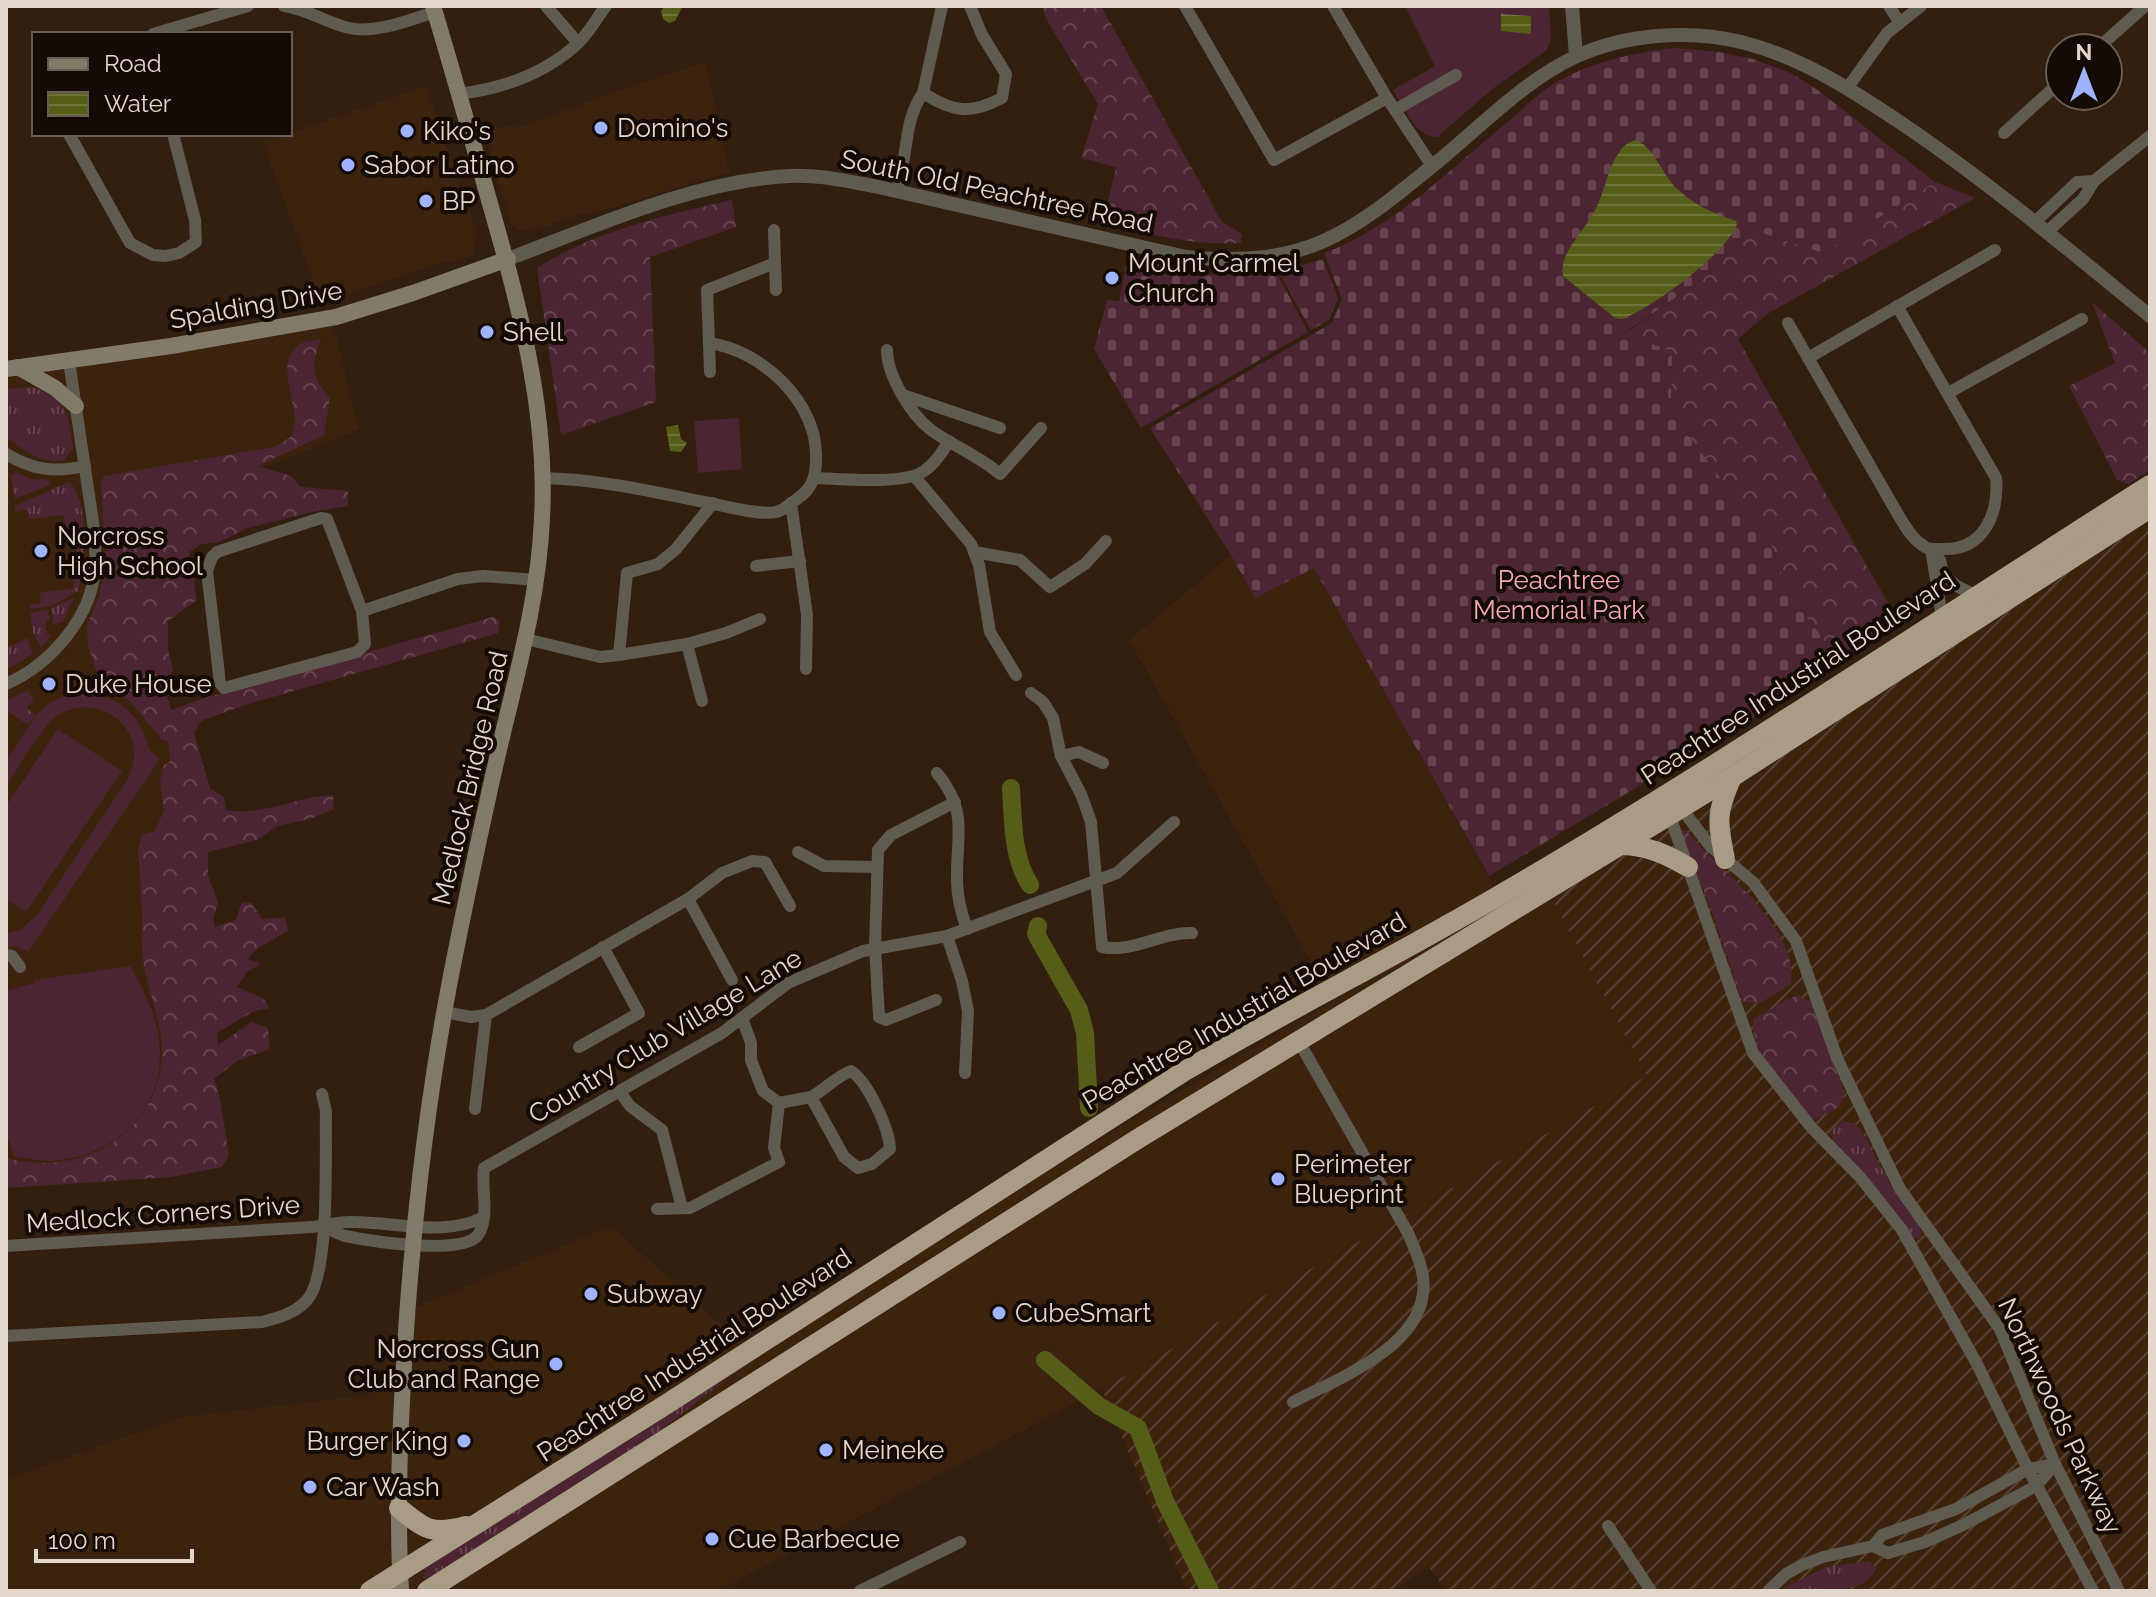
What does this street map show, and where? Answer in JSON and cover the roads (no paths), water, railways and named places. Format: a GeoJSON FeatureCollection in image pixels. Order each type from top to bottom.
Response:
{"type":"FeatureCollection","features":[{"type":"Feature","properties":{"kind":"highway","name":"Peachtree Industrial Boulevard"},"geometry":{"type":"LineString","coordinates":[[370,1591],[401,1582],[481,1521],[1183,1072],[1499,895],[1747,743],[2150,485]]}},
{"type":"Feature","properties":{"kind":"highway","name":"Peachtree Industrial Boulevard"},"geometry":{"type":"LineString","coordinates":[[427,1591],[1298,1040],[1732,777],[2150,508]]}},
{"type":"Feature","properties":{"kind":"highway"},"geometry":{"type":"LineString","coordinates":[[1725,859],[1719,805],[1732,777]]}},
{"type":"Feature","properties":{"kind":"highway"},"geometry":{"type":"LineString","coordinates":[[1622,845],[1642,846],[1664,853],[1688,867]]}},
{"type":"Feature","properties":{"kind":"highway"},"geometry":{"type":"LineString","coordinates":[[399,1508],[423,1528],[435,1532],[481,1521]]}},
{"type":"Feature","properties":{"kind":"main road","name":"Medlock Bridge Road"},"geometry":{"type":"LineString","coordinates":[[401,1582],[399,1508],[403,1379],[414,1225],[444,1012],[497,757],[526,639],[537,580],[543,516],[536,402],[508,259],[434,9]]}},
{"type":"Feature","properties":{"kind":"main road","name":"Spalding Drive"},"geometry":{"type":"LineString","coordinates":[[12,368],[336,317],[508,259]]}},
{"type":"Feature","properties":{"kind":"main road"},"geometry":{"type":"LineString","coordinates":[[12,368],[55,388],[76,406]]}},
{"type":"Feature","properties":{"kind":"street"},"geometry":{"type":"LineString","coordinates":[[160,32],[248,6]]}},
{"type":"Feature","properties":{"kind":"street"},"geometry":{"type":"LineString","coordinates":[[284,6],[292,6],[347,28],[360,30],[389,25],[434,9]]}},
{"type":"Feature","properties":{"kind":"street"},"geometry":{"type":"LineString","coordinates":[[546,6],[578,43]]}},
{"type":"Feature","properties":{"kind":"street"},"geometry":{"type":"LineString","coordinates":[[458,94],[483,91],[532,75],[578,43],[606,6]]}},
{"type":"Feature","properties":{"kind":"street"},"geometry":{"type":"LineString","coordinates":[[896,191],[904,165],[908,126],[914,105],[923,93],[942,6]]}},
{"type":"Feature","properties":{"kind":"street"},"geometry":{"type":"LineString","coordinates":[[923,93],[938,103],[960,110],[977,110],[1002,98],[1006,74],[982,35],[970,6]]}},
{"type":"Feature","properties":{"kind":"street"},"geometry":{"type":"LineString","coordinates":[[1185,6],[1274,160],[1387,98]]}},
{"type":"Feature","properties":{"kind":"street"},"geometry":{"type":"LineString","coordinates":[[1333,6],[1387,98],[1432,166]]}},
{"type":"Feature","properties":{"kind":"street"},"geometry":{"type":"LineString","coordinates":[[1572,6],[1576,56]]}},
{"type":"Feature","properties":{"kind":"street"},"geometry":{"type":"LineString","coordinates":[[1889,6],[1900,23]]}},
{"type":"Feature","properties":{"kind":"street"},"geometry":{"type":"LineString","coordinates":[[2116,32],[2145,6]]}},
{"type":"Feature","properties":{"kind":"street"},"geometry":{"type":"LineString","coordinates":[[1848,87],[1887,33],[1916,10]]}},
{"type":"Feature","properties":{"kind":"street","name":"South Old Peachtree Road"},"geometry":{"type":"LineString","coordinates":[[508,259],[691,194],[791,175],[831,178],[896,191],[1186,257],[1227,261],[1271,258],[1310,248],[1343,233],[1391,201],[1541,76],[1576,56],[1619,42],[1698,35],[1739,41],[1779,54],[1848,87],[1943,152],[2150,316]]}},
{"type":"Feature","properties":{"kind":"street"},"geometry":{"type":"LineString","coordinates":[[1395,110],[1456,75]]}},
{"type":"Feature","properties":{"kind":"street"},"geometry":{"type":"LineString","coordinates":[[2004,133],[2044,97]]}},
{"type":"Feature","properties":{"kind":"street"},"geometry":{"type":"LineString","coordinates":[[70,136],[130,243],[153,255],[166,256],[179,253],[196,242],[195,220],[174,136]]}},
{"type":"Feature","properties":{"kind":"street"},"geometry":{"type":"LineString","coordinates":[[2041,227],[2080,202],[2094,181],[2150,136]]}},
{"type":"Feature","properties":{"kind":"street"},"geometry":{"type":"LineString","coordinates":[[2041,227],[2068,189],[2077,182],[2094,181]]}},
{"type":"Feature","properties":{"kind":"street"},"geometry":{"type":"LineString","coordinates":[[2068,189],[2080,202]]}},
{"type":"Feature","properties":{"kind":"street"},"geometry":{"type":"LineString","coordinates":[[774,230],[776,290]]}},
{"type":"Feature","properties":{"kind":"street"},"geometry":{"type":"LineString","coordinates":[[1808,358],[1995,250]]}},
{"type":"Feature","properties":{"kind":"street"},"geometry":{"type":"LineString","coordinates":[[710,372],[707,290],[775,263]]}},
{"type":"Feature","properties":{"kind":"street"},"geometry":{"type":"LineString","coordinates":[[1788,323],[1914,538],[1936,549],[1959,550],[1981,536],[1992,519],[1996,478],[1897,306]]}},
{"type":"Feature","properties":{"kind":"street"},"geometry":{"type":"LineString","coordinates":[[1948,393],[2082,319]]}},
{"type":"Feature","properties":{"kind":"street"},"geometry":{"type":"LineString","coordinates":[[542,478],[576,478],[741,510],[777,512],[803,495],[816,478],[816,447],[801,403],[766,367],[742,351],[709,343]]}},
{"type":"Feature","properties":{"kind":"street"},"geometry":{"type":"LineString","coordinates":[[887,350],[892,378],[928,428],[987,462],[1000,474],[1041,428]]}},
{"type":"Feature","properties":{"kind":"street"},"geometry":{"type":"LineString","coordinates":[[6,684],[49,655],[72,631],[87,603],[95,570],[94,529],[69,361]]}},
{"type":"Feature","properties":{"kind":"street"},"geometry":{"type":"LineString","coordinates":[[903,395],[1000,428]]}},
{"type":"Feature","properties":{"kind":"street"},"geometry":{"type":"LineString","coordinates":[[816,478],[866,480],[915,477],[927,470],[949,441]]}},
{"type":"Feature","properties":{"kind":"street"},"geometry":{"type":"LineString","coordinates":[[6,454],[24,465],[45,471],[85,466]]}},
{"type":"Feature","properties":{"kind":"street"},"geometry":{"type":"LineString","coordinates":[[915,477],[971,544],[979,565],[990,632],[1016,675]]}},
{"type":"Feature","properties":{"kind":"street"},"geometry":{"type":"LineString","coordinates":[[619,655],[627,573],[658,564],[676,549],[713,503]]}},
{"type":"Feature","properties":{"kind":"street"},"geometry":{"type":"LineString","coordinates":[[791,503],[807,615],[806,669]]}},
{"type":"Feature","properties":{"kind":"street"},"geometry":{"type":"LineString","coordinates":[[321,518],[327,519],[362,611],[365,644],[357,652],[224,688],[220,683],[207,571],[217,552],[321,518]]}},
{"type":"Feature","properties":{"kind":"street"},"geometry":{"type":"LineString","coordinates":[[974,552],[1020,560],[1050,587],[1085,564],[1106,541]]}},
{"type":"Feature","properties":{"kind":"street"},"geometry":{"type":"LineString","coordinates":[[1936,549],[1942,581],[1942,617]]}},
{"type":"Feature","properties":{"kind":"street"},"geometry":{"type":"LineString","coordinates":[[756,566],[800,561]]}},
{"type":"Feature","properties":{"kind":"street"},"geometry":{"type":"LineString","coordinates":[[362,611],[458,579],[483,576],[537,580]]}},
{"type":"Feature","properties":{"kind":"street"},"geometry":{"type":"LineString","coordinates":[[1942,581],[1976,595]]}},
{"type":"Feature","properties":{"kind":"street"},"geometry":{"type":"LineString","coordinates":[[526,639],[600,657],[687,644],[760,619]]}},
{"type":"Feature","properties":{"kind":"street"},"geometry":{"type":"LineString","coordinates":[[687,644],[702,701]]}},
{"type":"Feature","properties":{"kind":"street"},"geometry":{"type":"LineString","coordinates":[[1031,693],[1043,702],[1053,718],[1061,756],[1088,808],[1102,947],[1113,949],[1141,945],[1174,932],[1192,933]]}},
{"type":"Feature","properties":{"kind":"street"},"geometry":{"type":"LineString","coordinates":[[1061,756],[1079,752],[1103,763]]}},
{"type":"Feature","properties":{"kind":"street"},"geometry":{"type":"LineString","coordinates":[[937,773],[955,802],[961,824],[956,881],[959,908],[967,929]]}},
{"type":"Feature","properties":{"kind":"street"},"geometry":{"type":"LineString","coordinates":[[936,1000],[886,1020],[879,1017],[875,948],[878,850],[891,835],[955,802]]}},
{"type":"Feature","properties":{"kind":"street","name":"Northwoods Parkway"},"geometry":{"type":"LineString","coordinates":[[1688,817],[1711,847],[1753,882],[1796,941],[1837,1058],[1900,1189],[2000,1329],[2055,1464],[2119,1591]]}},
{"type":"Feature","properties":{"kind":"street","name":"Country Club Village Lane"},"geometry":{"type":"LineString","coordinates":[[484,1217],[484,1168],[722,1033],[788,983],[863,951],[947,936],[1117,873],[1174,822]]}},
{"type":"Feature","properties":{"kind":"street","name":"Northwoods Parkway"},"geometry":{"type":"LineString","coordinates":[[1673,825],[1753,1053],[1811,1127],[1860,1177],[1902,1230],[1977,1364],[2036,1486],[2093,1591]]}},
{"type":"Feature","properties":{"kind":"street"},"geometry":{"type":"LineString","coordinates":[[798,852],[824,866],[877,867]]}},
{"type":"Feature","properties":{"kind":"street"},"geometry":{"type":"LineString","coordinates":[[444,1012],[471,1017],[486,1015],[688,899],[722,873],[752,861],[765,862],[790,906]]}},
{"type":"Feature","properties":{"kind":"street"},"geometry":{"type":"LineString","coordinates":[[688,899],[732,980]]}},
{"type":"Feature","properties":{"kind":"street"},"geometry":{"type":"LineString","coordinates":[[947,936],[968,1011],[965,1073]]}},
{"type":"Feature","properties":{"kind":"street"},"geometry":{"type":"LineString","coordinates":[[579,1047],[639,1013],[603,947]]}},
{"type":"Feature","properties":{"kind":"street"},"geometry":{"type":"LineString","coordinates":[[6,955],[12,956],[20,967]]}},
{"type":"Feature","properties":{"kind":"street"},"geometry":{"type":"LineString","coordinates":[[475,1109],[486,1015]]}},
{"type":"Feature","properties":{"kind":"street"},"geometry":{"type":"LineString","coordinates":[[742,1018],[751,1043],[751,1060],[763,1091],[779,1103],[811,1097],[830,1085],[837,1076],[851,1071],[861,1078],[890,1136],[890,1149],[872,1164],[858,1168],[844,1157],[811,1097]]}},
{"type":"Feature","properties":{"kind":"street"},"geometry":{"type":"LineString","coordinates":[[1293,1402],[1393,1346],[1411,1325],[1423,1295],[1422,1266],[1408,1233],[1298,1040]]}},
{"type":"Feature","properties":{"kind":"street"},"geometry":{"type":"LineString","coordinates":[[620,1092],[630,1106],[662,1130],[682,1208]]}},
{"type":"Feature","properties":{"kind":"street","name":"Medlock Corners Drive"},"geometry":{"type":"LineString","coordinates":[[6,1336],[262,1322],[301,1306],[309,1297],[318,1276],[323,1226],[326,1111],[322,1094]]}},
{"type":"Feature","properties":{"kind":"street"},"geometry":{"type":"LineString","coordinates":[[657,1209],[690,1208],[779,1162],[774,1148],[779,1103]]}},
{"type":"Feature","properties":{"kind":"street"},"geometry":{"type":"LineString","coordinates":[[414,1225],[447,1229],[468,1225],[484,1217]]}},
{"type":"Feature","properties":{"kind":"street"},"geometry":{"type":"LineString","coordinates":[[413,1244],[444,1246],[467,1243],[478,1234],[484,1217]]}},
{"type":"Feature","properties":{"kind":"street","name":"Medlock Corners Drive"},"geometry":{"type":"LineString","coordinates":[[6,1246],[346,1222],[414,1225]]}},
{"type":"Feature","properties":{"kind":"street","name":"Medlock Corners Drive"},"geometry":{"type":"LineString","coordinates":[[323,1226],[343,1236],[413,1244]]}},
{"type":"Feature","properties":{"kind":"street"},"geometry":{"type":"LineString","coordinates":[[1873,1546],[1882,1535],[1956,1509],[2028,1469],[2055,1464]]}},
{"type":"Feature","properties":{"kind":"street"},"geometry":{"type":"LineString","coordinates":[[1768,1591],[1786,1574],[1823,1557],[1873,1546],[1888,1553],[1925,1542],[2036,1486],[2055,1464]]}},
{"type":"Feature","properties":{"kind":"street"},"geometry":{"type":"LineString","coordinates":[[1608,1526],[1651,1591]]}},
{"type":"Feature","properties":{"kind":"street"},"geometry":{"type":"LineString","coordinates":[[860,1591],[960,1542]]}},
{"type":"Feature","properties":{"kind":"water"},"geometry":{"type":"Polygon","coordinates":[[[665,6],[683,6],[675,21],[669,23],[663,19],[661,11],[665,6]]]}},
{"type":"Feature","properties":{"kind":"water"},"geometry":{"type":"Polygon","coordinates":[[[1501,14],[1531,16],[1531,34],[1501,31],[1501,14]]]}},
{"type":"Feature","properties":{"kind":"water"},"geometry":{"type":"Polygon","coordinates":[[[1636,140],[1648,148],[1683,194],[1704,208],[1736,221],[1737,225],[1718,251],[1686,279],[1651,304],[1622,319],[1615,318],[1563,276],[1563,267],[1568,251],[1595,210],[1616,157],[1625,145],[1636,140]]]}},
{"type":"Feature","properties":{"kind":"water"},"geometry":{"type":"Polygon","coordinates":[[[678,425],[681,439],[687,443],[681,452],[670,451],[666,427],[678,425]]]}},
{"type":"Feature","properties":{"kind":"waterway"},"geometry":{"type":"LineString","coordinates":[[1011,788],[1017,850],[1030,885]]}},
{"type":"Feature","properties":{"kind":"waterway"},"geometry":{"type":"LineString","coordinates":[[1038,926],[1036,934],[1079,1010],[1085,1033],[1089,1108]]}},
{"type":"Feature","properties":{"kind":"waterway"},"geometry":{"type":"LineString","coordinates":[[1045,1360],[1099,1406],[1138,1428],[1165,1501],[1210,1591]]}},
{"type":"Feature","properties":{"kind":"place","name":"Domino's"},"geometry":{"type":"Point","coordinates":[601,128]}},
{"type":"Feature","properties":{"kind":"place","name":"Kiko's"},"geometry":{"type":"Point","coordinates":[407,131]}},
{"type":"Feature","properties":{"kind":"place","name":"Sabor Latino"},"geometry":{"type":"Point","coordinates":[348,165]}},
{"type":"Feature","properties":{"kind":"place","name":"BP"},"geometry":{"type":"Point","coordinates":[426,201]}},
{"type":"Feature","properties":{"kind":"place","name":"Mount Carmel Church"},"geometry":{"type":"Point","coordinates":[1112,278]}},
{"type":"Feature","properties":{"kind":"place","name":"Shell"},"geometry":{"type":"Point","coordinates":[487,332]}},
{"type":"Feature","properties":{"kind":"place","name":"Norcross High School"},"geometry":{"type":"Point","coordinates":[41,551]}},
{"type":"Feature","properties":{"kind":"place","name":"Duke House"},"geometry":{"type":"Point","coordinates":[49,684]}},
{"type":"Feature","properties":{"kind":"place","name":"Perimeter Blueprint"},"geometry":{"type":"Point","coordinates":[1278,1179]}},
{"type":"Feature","properties":{"kind":"place","name":"Subway"},"geometry":{"type":"Point","coordinates":[591,1294]}},
{"type":"Feature","properties":{"kind":"place","name":"CubeSmart"},"geometry":{"type":"Point","coordinates":[999,1313]}},
{"type":"Feature","properties":{"kind":"place","name":"Norcross Gun Club and Range"},"geometry":{"type":"Point","coordinates":[556,1364]}},
{"type":"Feature","properties":{"kind":"place","name":"Burger King"},"geometry":{"type":"Point","coordinates":[464,1441]}},
{"type":"Feature","properties":{"kind":"place","name":"Meineke"},"geometry":{"type":"Point","coordinates":[826,1450]}},
{"type":"Feature","properties":{"kind":"place","name":"Car Wash"},"geometry":{"type":"Point","coordinates":[310,1487]}},
{"type":"Feature","properties":{"kind":"place","name":"Cue Barbecue"},"geometry":{"type":"Point","coordinates":[712,1539]}},
{"type":"Feature","properties":{"kind":"park label","name":"Peachtree Memorial Park"},"geometry":{"type":"Point","coordinates":[1559,595]}}]}
